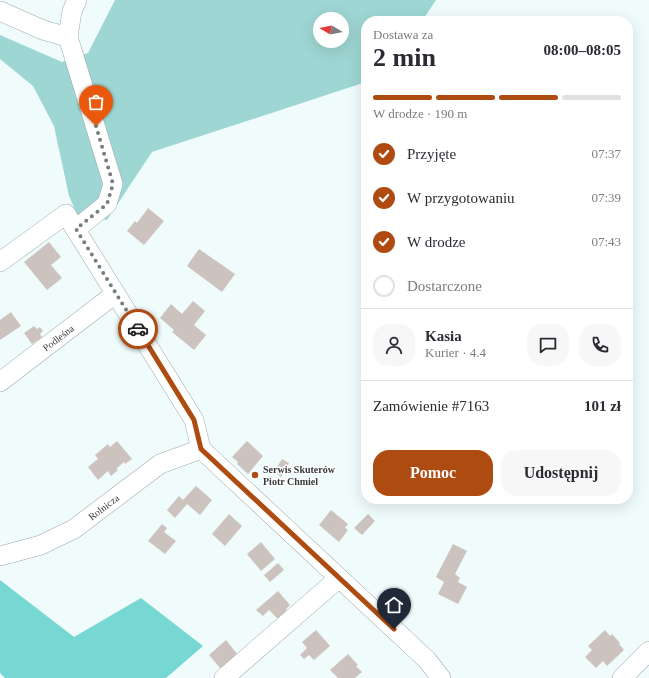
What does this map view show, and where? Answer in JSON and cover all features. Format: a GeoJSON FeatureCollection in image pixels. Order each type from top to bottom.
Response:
{"type":"FeatureCollection","features":[{"type":"Feature","properties":{"kind":"street"},"geometry":{"type":"LineString","coordinates":[[0,262],[71,222],[107,204],[113,184],[68,37],[72,10],[77,0]]}},
{"type":"Feature","properties":{"kind":"street"},"geometry":{"type":"LineString","coordinates":[[0,11],[43,30],[68,37]]}},
{"type":"Feature","properties":{"kind":"street"},"geometry":{"type":"LineString","coordinates":[[71,222],[194,420],[201,449],[427,660],[441,678]]}},
{"type":"Feature","properties":{"kind":"street","name":"Podleśna"},"geometry":{"type":"LineString","coordinates":[[0,382],[115,294]]}},
{"type":"Feature","properties":{"kind":"street","name":"Rolnicza"},"geometry":{"type":"LineString","coordinates":[[0,556],[41,545],[74,528],[160,464],[201,449]]}},
{"type":"Feature","properties":{"kind":"street"},"geometry":{"type":"LineString","coordinates":[[224,678],[339,578]]}},
{"type":"Feature","properties":{"kind":"street"},"geometry":{"type":"LineString","coordinates":[[622,678],[649,651]]}},
{"type":"Feature","properties":{"kind":"shaded area"},"geometry":{"type":"Polygon","coordinates":[[[115,0],[436,0],[425,16],[361,16],[361,84],[152,152],[107,220],[77,214],[69,196],[54,126],[33,86],[0,59],[0,35],[62,62],[88,53],[115,0]]]}},
{"type":"Feature","properties":{"kind":"shaded area"},"geometry":{"type":"Polygon","coordinates":[[[0,580],[74,637],[141,598],[203,646],[166,678],[5,678],[0,673],[0,580]]]}},
{"type":"Feature","properties":{"kind":"building"},"geometry":{"type":"Polygon","coordinates":[[[148,208],[164,221],[144,245],[127,231],[135,221],[137,223],[148,208]]]}},
{"type":"Feature","properties":{"kind":"building"},"geometry":{"type":"Polygon","coordinates":[[[49,242],[61,257],[51,265],[62,278],[47,290],[24,262],[49,242]]]}},
{"type":"Feature","properties":{"kind":"building"},"geometry":{"type":"Polygon","coordinates":[[[199,249],[235,274],[222,292],[187,266],[199,249]]]}},
{"type":"Feature","properties":{"kind":"building"},"geometry":{"type":"Polygon","coordinates":[[[193,301],[205,311],[194,325],[206,335],[194,350],[172,332],[174,330],[160,318],[171,304],[182,314],[193,301]]]}},
{"type":"Feature","properties":{"kind":"building"},"geometry":{"type":"Polygon","coordinates":[[[11,312],[21,326],[0,340],[0,320],[11,312]]]}},
{"type":"Feature","properties":{"kind":"building"},"geometry":{"type":"Polygon","coordinates":[[[34,326],[37,329],[40,327],[43,331],[40,334],[42,337],[32,344],[24,333],[34,326]]]}},
{"type":"Feature","properties":{"kind":"building"},"geometry":{"type":"Polygon","coordinates":[[[117,441],[132,459],[125,464],[124,462],[111,476],[108,471],[98,480],[88,467],[98,459],[95,455],[108,444],[110,447],[117,441]]]}},
{"type":"Feature","properties":{"kind":"building"},"geometry":{"type":"Polygon","coordinates":[[[247,441],[263,456],[248,474],[232,457],[247,441]]]}},
{"type":"Feature","properties":{"kind":"building"},"geometry":{"type":"Polygon","coordinates":[[[282,459],[289,463],[281,477],[274,472],[282,459]]]}},
{"type":"Feature","properties":{"kind":"building"},"geometry":{"type":"Polygon","coordinates":[[[196,486],[212,500],[200,515],[187,504],[175,518],[167,510],[179,496],[183,500],[196,486]]]}},
{"type":"Feature","properties":{"kind":"building"},"geometry":{"type":"Polygon","coordinates":[[[331,510],[348,524],[345,528],[348,530],[339,542],[319,525],[331,510]]]}},
{"type":"Feature","properties":{"kind":"building"},"geometry":{"type":"Polygon","coordinates":[[[229,514],[242,526],[225,546],[212,534],[229,514]]]}},
{"type":"Feature","properties":{"kind":"building"},"geometry":{"type":"Polygon","coordinates":[[[368,514],[375,521],[362,535],[354,528],[368,514]]]}},
{"type":"Feature","properties":{"kind":"building"},"geometry":{"type":"Polygon","coordinates":[[[162,524],[167,528],[164,532],[176,541],[165,554],[148,541],[162,524]]]}},
{"type":"Feature","properties":{"kind":"building"},"geometry":{"type":"Polygon","coordinates":[[[261,542],[275,559],[261,571],[247,554],[261,542]]]}},
{"type":"Feature","properties":{"kind":"building"},"geometry":{"type":"Polygon","coordinates":[[[453,544],[467,551],[455,574],[460,578],[458,582],[467,587],[458,604],[438,594],[444,582],[436,577],[453,544]]]}},
{"type":"Feature","properties":{"kind":"building"},"geometry":{"type":"Polygon","coordinates":[[[278,563],[284,570],[270,582],[264,575],[278,563]]]}},
{"type":"Feature","properties":{"kind":"building"},"geometry":{"type":"Polygon","coordinates":[[[278,591],[290,605],[286,609],[287,610],[278,619],[269,610],[263,616],[256,610],[278,591]]]}},
{"type":"Feature","properties":{"kind":"building"},"geometry":{"type":"Polygon","coordinates":[[[316,630],[330,646],[314,660],[309,655],[304,659],[300,655],[307,648],[302,642],[316,630]]]}},
{"type":"Feature","properties":{"kind":"building"},"geometry":{"type":"Polygon","coordinates":[[[605,630],[610,636],[612,634],[624,650],[607,666],[603,661],[596,668],[585,657],[592,650],[588,646],[605,630]]]}},
{"type":"Feature","properties":{"kind":"building"},"geometry":{"type":"Polygon","coordinates":[[[226,640],[238,655],[221,669],[209,655],[226,640]]]}},
{"type":"Feature","properties":{"kind":"building"},"geometry":{"type":"Polygon","coordinates":[[[348,654],[362,672],[355,678],[338,678],[330,670],[348,654]]]}},
{"type":"Feature","properties":{"kind":"way so far"},"geometry":{"type":"LineString","coordinates":[[96,126],[113,184],[107,204],[76,229],[138,329]]}},
{"type":"Feature","properties":{"kind":"place","name":"Serwis Skuterów Piotr Chmiel"},"geometry":{"type":"Point","coordinates":[255,475]}},
{"type":"Feature","properties":{"kind":"route"},"geometry":{"type":"LineString","coordinates":[[138,329],[194,420],[201,449],[394,629]]}}]}
